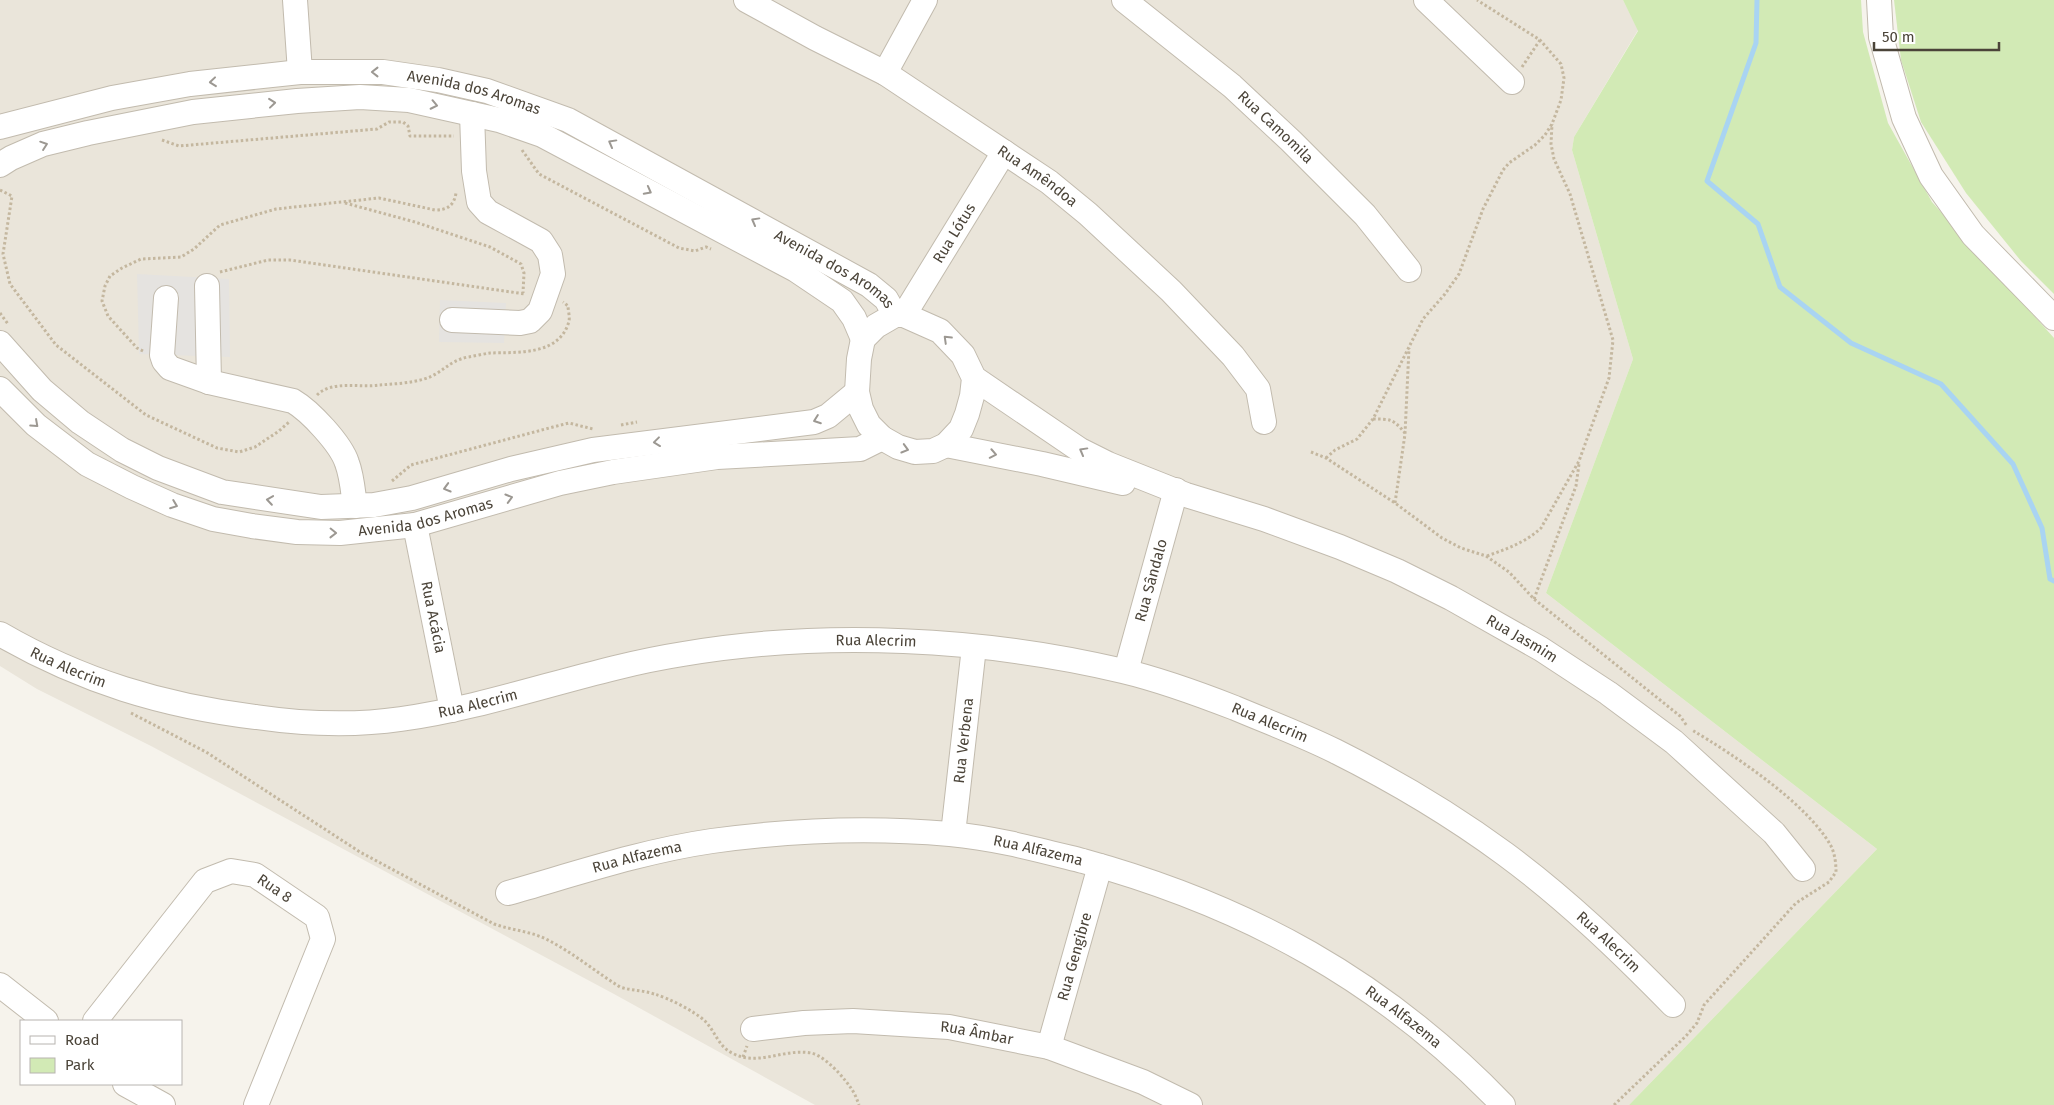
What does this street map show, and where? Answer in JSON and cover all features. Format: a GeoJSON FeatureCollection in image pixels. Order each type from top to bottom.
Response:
{"type":"FeatureCollection","features":[{"type":"Feature","properties":{"kind":"street"},"geometry":{"type":"LineString","coordinates":[[294,0],[300,72]]}},
{"type":"Feature","properties":{"kind":"street","name":"Rua Amêndoa"},"geometry":{"type":"LineString","coordinates":[[746,0],[815,38],[885,73],[1049,182],[1088,214],[1170,291],[1233,356],[1258,389],[1264,422]]}},
{"type":"Feature","properties":{"kind":"street"},"geometry":{"type":"LineString","coordinates":[[885,73],[925,0]]}},
{"type":"Feature","properties":{"kind":"street","name":"Rua Camomila"},"geometry":{"type":"LineString","coordinates":[[1124,0],[1232,86],[1292,141],[1365,215],[1409,270]]}},
{"type":"Feature","properties":{"kind":"street"},"geometry":{"type":"LineString","coordinates":[[1426,0],[1512,82]]}},
{"type":"Feature","properties":{"kind":"street"},"geometry":{"type":"LineString","coordinates":[[1879,0],[1881,37],[1904,118],[1931,176],[1974,235],[2054,318]]}},
{"type":"Feature","properties":{"kind":"street","name":"Avenida dos Aromas"},"geometry":{"type":"LineString","coordinates":[[0,127],[112,98],[190,84],[300,72],[383,72],[438,80],[487,91],[568,120],[869,285],[886,299],[899,315]]}},
{"type":"Feature","properties":{"kind":"street","name":"Avenida dos Aromas"},"geometry":{"type":"LineString","coordinates":[[3,174],[11,158],[43,144],[193,112],[297,101],[360,97],[409,100],[472,124],[499,120],[542,135],[796,270],[842,301],[854,318],[863,339]]}},
{"type":"Feature","properties":{"kind":"street"},"geometry":{"type":"LineString","coordinates":[[452,320],[520,323],[530,321],[540,312],[534,295],[553,274],[550,255],[541,242],[488,212],[479,202],[474,171],[472,124]]}},
{"type":"Feature","properties":{"kind":"street","name":"Rua Lótus"},"geometry":{"type":"LineString","coordinates":[[899,315],[1004,152]]}},
{"type":"Feature","properties":{"kind":"street"},"geometry":{"type":"LineString","coordinates":[[207,286],[208,382]]}},
{"type":"Feature","properties":{"kind":"street"},"geometry":{"type":"LineString","coordinates":[[166,298],[162,355],[170,368],[208,382],[293,401],[304,407],[341,451],[347,463],[355,506]]}},
{"type":"Feature","properties":{"kind":"street"},"geometry":{"type":"LineString","coordinates":[[974,378],[972,396],[960,429],[946,445],[933,451],[915,452],[898,447],[882,438],[869,425],[861,409],[857,392],[858,367],[863,339],[876,326],[899,315],[940,331],[963,355],[974,378],[1080,450],[1108,464],[1179,493]]}},
{"type":"Feature","properties":{"kind":"street","name":"Avenida dos Aromas"},"geometry":{"type":"LineString","coordinates":[[5,335],[42,390],[80,422],[122,450],[158,468],[222,492],[321,507],[374,505],[412,498],[511,468],[594,450],[814,422],[828,416],[857,392]]}},
{"type":"Feature","properties":{"kind":"street","name":"Avenida dos Aromas"},"geometry":{"type":"LineString","coordinates":[[0,389],[36,425],[87,464],[172,505],[213,519],[297,532],[340,533],[414,524],[560,483],[613,472],[717,457],[860,449],[882,438]]}},
{"type":"Feature","properties":{"kind":"street"},"geometry":{"type":"LineString","coordinates":[[946,445],[1179,493]]}},
{"type":"Feature","properties":{"kind":"street","name":"Rua Sândalo"},"geometry":{"type":"LineString","coordinates":[[1126,671],[1179,493]]}},
{"type":"Feature","properties":{"kind":"street","name":"Rua Jasmim"},"geometry":{"type":"LineString","coordinates":[[1179,493],[1264,519],[1398,571],[1451,598],[1541,649],[1608,693],[1674,742],[1774,833],[1803,869]]}},
{"type":"Feature","properties":{"kind":"street","name":"Rua Acácia"},"geometry":{"type":"LineString","coordinates":[[414,524],[452,710]]}},
{"type":"Feature","properties":{"kind":"street","name":"Rua Alecrim"},"geometry":{"type":"LineString","coordinates":[[0,634],[24,648],[79,674],[129,692],[217,712],[278,720],[338,724],[398,720],[452,710],[629,664],[748,645],[850,641],[974,647],[1050,657],[1126,671],[1203,696],[1334,750],[1454,819],[1505,854],[1567,904],[1618,948],[1673,1005]]}},
{"type":"Feature","properties":{"kind":"street","name":"Rua Verbena"},"geometry":{"type":"LineString","coordinates":[[953,834],[974,647]]}},
{"type":"Feature","properties":{"kind":"street","name":"Rua Alfazema"},"geometry":{"type":"LineString","coordinates":[[508,892],[635,858],[711,841],[824,830],[953,834],[1033,848],[1157,883],[1250,921],[1306,950],[1422,1029],[1475,1076],[1503,1105]]}},
{"type":"Feature","properties":{"kind":"street","name":"Rua Gengibre"},"geometry":{"type":"LineString","coordinates":[[1049,1047],[1100,866]]}},
{"type":"Feature","properties":{"kind":"street","name":"Rua 8"},"geometry":{"type":"LineString","coordinates":[[96,1020],[205,881],[231,871],[255,875],[317,917],[322,939],[256,1105]]}},
{"type":"Feature","properties":{"kind":"street"},"geometry":{"type":"LineString","coordinates":[[0,986],[45,1020]]}},
{"type":"Feature","properties":{"kind":"street","name":"Rua Âmbar"},"geometry":{"type":"LineString","coordinates":[[753,1029],[804,1023],[854,1021],[949,1027],[1049,1047],[1143,1082],[1190,1105]]}},
{"type":"Feature","properties":{"kind":"street"},"geometry":{"type":"LineString","coordinates":[[127,1085],[158,1104]]}},
{"type":"Feature","properties":{"kind":"path"},"geometry":{"type":"LineString","coordinates":[[1326,458],[1335,450],[1357,439],[1373,419],[1423,319],[1445,294],[1459,274],[1484,209],[1503,170],[1509,163],[1535,145],[1545,135],[1552,124],[1561,100],[1564,70],[1561,64],[1540,40],[1477,0]]}},
{"type":"Feature","properties":{"kind":"path"},"geometry":{"type":"LineString","coordinates":[[1512,82],[1540,40]]}},
{"type":"Feature","properties":{"kind":"path"},"geometry":{"type":"LineString","coordinates":[[155,140],[164,140],[179,146],[377,130],[389,122],[403,122],[408,126],[410,136],[426,137],[472,124]]}},
{"type":"Feature","properties":{"kind":"path"},"geometry":{"type":"LineString","coordinates":[[1486,556],[1512,547],[1532,536],[1541,528],[1579,460],[1609,378],[1613,340],[1570,194],[1554,159],[1550,144],[1552,124]]}},
{"type":"Feature","properties":{"kind":"path"},"geometry":{"type":"LineString","coordinates":[[521,148],[539,174],[679,248],[695,251],[706,248],[713,250]]}},
{"type":"Feature","properties":{"kind":"path"},"geometry":{"type":"LineString","coordinates":[[3,174],[0,189],[12,196],[3,254],[10,284],[56,344],[146,415],[217,448],[239,452],[255,447],[279,431],[322,390],[330,387],[377,386],[424,379],[437,374],[455,359],[489,353],[518,353],[544,348],[560,336],[569,321],[568,306],[560,301],[534,295],[290,260],[268,260],[216,273],[207,286]]}},
{"type":"Feature","properties":{"kind":"path"},"geometry":{"type":"LineString","coordinates":[[164,361],[137,348],[108,316],[102,300],[105,286],[110,276],[141,259],[181,257],[194,249],[220,226],[276,209],[379,198],[443,210],[454,202],[456,185]]}},
{"type":"Feature","properties":{"kind":"path"},"geometry":{"type":"LineString","coordinates":[[342,202],[414,222],[490,247],[521,264],[534,295]]}},
{"type":"Feature","properties":{"kind":"path"},"geometry":{"type":"LineString","coordinates":[[0,313],[5,335]]}},
{"type":"Feature","properties":{"kind":"path"},"geometry":{"type":"LineString","coordinates":[[1394,504],[1405,434],[1409,345]]}},
{"type":"Feature","properties":{"kind":"path"},"geometry":{"type":"LineString","coordinates":[[1373,419],[1390,419],[1396,422],[1405,434]]}},
{"type":"Feature","properties":{"kind":"path"},"geometry":{"type":"LineString","coordinates":[[612,427],[638,422]]}},
{"type":"Feature","properties":{"kind":"path"},"geometry":{"type":"LineString","coordinates":[[384,483],[391,482],[411,465],[553,426],[569,423],[597,430]]}},
{"type":"Feature","properties":{"kind":"path"},"geometry":{"type":"LineString","coordinates":[[1311,452],[1326,458],[1442,538],[1460,548],[1486,556],[1509,572],[1534,599],[1680,716],[1688,727],[1750,769],[1795,804],[1818,827],[1832,848],[1836,872],[1829,882],[1796,903],[1704,1005],[1697,1023],[1686,1036],[1614,1105]]}},
{"type":"Feature","properties":{"kind":"path"},"geometry":{"type":"LineString","coordinates":[[1534,599],[1576,486],[1579,460]]}},
{"type":"Feature","properties":{"kind":"path"},"geometry":{"type":"LineString","coordinates":[[126,711],[206,752],[360,852],[412,881],[494,924],[504,928],[530,932],[547,939],[620,988],[653,993],[677,1004],[705,1022],[721,1045],[731,1053],[743,1058],[753,1059],[812,1053],[833,1067],[854,1090],[859,1105]]}},
{"type":"Feature","properties":{"kind":"shaded area"},"geometry":{"type":"Polygon","coordinates":[[[0,0],[1623,0],[1638,30],[1574,137],[1572,150],[1633,359],[1546,593],[1877,849],[1629,1105],[815,1105],[614,994],[151,746],[37,689],[0,666],[0,0]]]}},
{"type":"Feature","properties":{"kind":"shaded area"},"geometry":{"type":"Polygon","coordinates":[[[137,274],[229,279],[230,357],[139,354],[137,274]]]}},
{"type":"Feature","properties":{"kind":"shaded area"},"geometry":{"type":"Polygon","coordinates":[[[440,300],[506,303],[504,343],[439,342],[440,300]]]}},
{"type":"Feature","properties":{"kind":"green space"},"geometry":{"type":"Polygon","coordinates":[[[1623,0],[1861,0],[1863,32],[1888,123],[1932,202],[2054,338],[2054,1105],[1629,1105],[1877,849],[1546,593],[1633,359],[1572,150],[1574,137],[1638,31],[1623,0]]]}},
{"type":"Feature","properties":{"kind":"green space"},"geometry":{"type":"Polygon","coordinates":[[[1894,0],[2054,0],[2054,294],[2021,261],[1966,193],[1921,122],[1901,60],[1894,0]]]}},
{"type":"Feature","properties":{"kind":"waterway"},"geometry":{"type":"LineString","coordinates":[[1757,0],[1756,43],[1707,181],[1758,224],[1780,287],[1851,343],[1941,384],[2013,464],[2042,528],[2050,579],[2054,581]]}}]}
